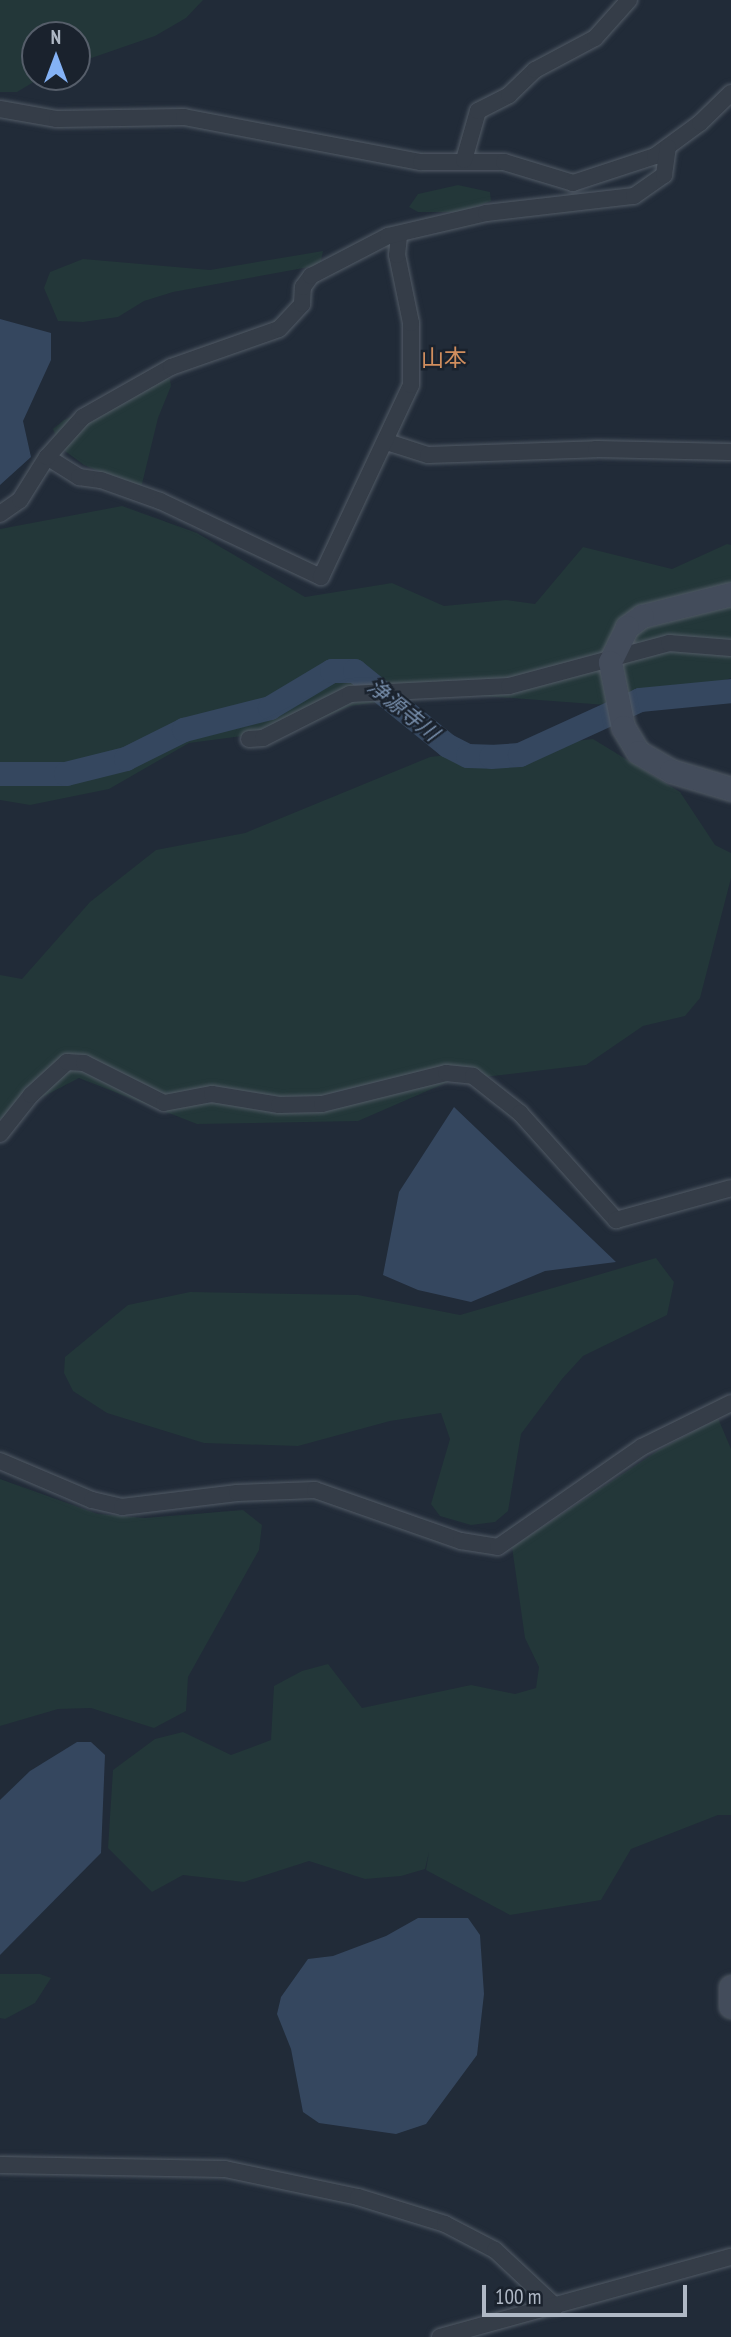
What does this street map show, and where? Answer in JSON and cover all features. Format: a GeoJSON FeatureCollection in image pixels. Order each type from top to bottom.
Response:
{"type":"FeatureCollection","features":[{"type":"Feature","properties":{"kind":"street"},"geometry":{"type":"LineString","coordinates":[[464,160],[478,111],[509,95],[535,70],[595,38],[629,0]]}},
{"type":"Feature","properties":{"kind":"street"},"geometry":{"type":"LineString","coordinates":[[0,109],[57,119],[184,117],[421,162],[464,160],[522,165],[573,183],[655,156],[731,93]]}},
{"type":"Feature","properties":{"kind":"street"},"geometry":{"type":"LineString","coordinates":[[0,513],[20,500],[47,457],[83,417],[171,368],[279,329],[302,304],[303,287],[311,276],[398,234],[486,214],[634,196],[664,175],[668,147]]}},
{"type":"Feature","properties":{"kind":"street"},"geometry":{"type":"LineString","coordinates":[[47,457],[79,477],[101,480],[160,501],[321,577],[387,442],[411,385],[413,354],[397,255],[398,234]]}},
{"type":"Feature","properties":{"kind":"street"},"geometry":{"type":"LineString","coordinates":[[387,442],[428,455],[596,449],[731,452]]}},
{"type":"Feature","properties":{"kind":"street"},"geometry":{"type":"LineString","coordinates":[[731,594],[642,616],[627,628],[611,667],[623,727],[638,752],[671,771],[731,789]]}},
{"type":"Feature","properties":{"kind":"street"},"geometry":{"type":"LineString","coordinates":[[249,738],[263,738],[350,694],[509,686],[611,667],[669,643],[731,649]]}},
{"type":"Feature","properties":{"kind":"street"},"geometry":{"type":"LineString","coordinates":[[0,1134],[31,1095],[66,1062],[84,1063],[164,1103],[212,1094],[279,1105],[322,1104],[446,1073],[473,1076],[520,1113],[616,1220],[731,1188]]}},
{"type":"Feature","properties":{"kind":"street"},"geometry":{"type":"LineString","coordinates":[[0,1461],[92,1500],[122,1507],[237,1493],[315,1490],[461,1541],[498,1547],[642,1447],[731,1402]]}},
{"type":"Feature","properties":{"kind":"street"},"geometry":{"type":"LineString","coordinates":[[731,1987],[731,2006]]}},
{"type":"Feature","properties":{"kind":"street"},"geometry":{"type":"LineString","coordinates":[[0,2165],[225,2169],[359,2197],[445,2224],[495,2250],[556,2307]]}},
{"type":"Feature","properties":{"kind":"street"},"geometry":{"type":"LineString","coordinates":[[440,2337],[731,2257]]}},
{"type":"Feature","properties":{"kind":"green space"},"geometry":{"type":"Polygon","coordinates":[[[0,0],[203,0],[186,18],[155,36],[91,58],[91,21],[21,21],[21,90],[0,92],[0,0]]]}},
{"type":"Feature","properties":{"kind":"green space"},"geometry":{"type":"Polygon","coordinates":[[[458,185],[490,192],[491,201],[461,212],[418,212],[409,207],[418,194],[458,185]]]}},
{"type":"Feature","properties":{"kind":"green space"},"geometry":{"type":"Polygon","coordinates":[[[323,251],[320,265],[173,292],[144,301],[118,317],[83,322],[58,321],[44,288],[50,272],[83,259],[210,270],[323,251]]]}},
{"type":"Feature","properties":{"kind":"green space"},"geometry":{"type":"Polygon","coordinates":[[[161,376],[170,379],[171,386],[158,418],[141,488],[84,465],[61,448],[53,429],[64,420],[161,376]]]}},
{"type":"Feature","properties":{"kind":"green space"},"geometry":{"type":"Polygon","coordinates":[[[122,506],[197,533],[305,597],[392,583],[444,606],[506,600],[535,604],[583,547],[672,569],[727,544],[731,545],[731,678],[647,708],[442,693],[350,706],[297,729],[189,743],[109,789],[30,805],[0,800],[0,529],[122,506]]]}},
{"type":"Feature","properties":{"kind":"green space"},"geometry":{"type":"Polygon","coordinates":[[[593,739],[680,792],[715,845],[731,853],[731,878],[700,998],[685,1016],[643,1026],[586,1065],[450,1081],[358,1121],[197,1124],[79,1078],[0,1119],[0,975],[22,979],[90,902],[156,850],[245,833],[430,757],[593,739]]]}},
{"type":"Feature","properties":{"kind":"green space"},"geometry":{"type":"Polygon","coordinates":[[[656,1258],[674,1282],[667,1315],[583,1356],[562,1379],[521,1434],[508,1511],[495,1522],[471,1525],[440,1516],[431,1504],[450,1439],[441,1413],[390,1421],[298,1446],[204,1443],[107,1413],[73,1391],[64,1373],[65,1357],[128,1305],[190,1292],[358,1295],[460,1315],[656,1258]]]}},
{"type":"Feature","properties":{"kind":"green space"},"geometry":{"type":"Polygon","coordinates":[[[718,1418],[731,1449],[731,1815],[718,1815],[631,1849],[601,1900],[510,1915],[426,1870],[429,1852],[425,1869],[401,1876],[365,1879],[309,1861],[244,1882],[183,1875],[152,1892],[108,1848],[113,1770],[155,1739],[183,1732],[231,1755],[271,1740],[274,1686],[302,1671],[328,1664],[362,1708],[471,1685],[515,1694],[536,1688],[539,1667],[525,1638],[512,1547],[659,1450],[718,1418]]]}},
{"type":"Feature","properties":{"kind":"green space"},"geometry":{"type":"Polygon","coordinates":[[[0,1479],[98,1514],[145,1518],[243,1510],[262,1525],[259,1550],[188,1677],[186,1711],[154,1728],[91,1708],[58,1709],[0,1726],[0,1479]]]}},
{"type":"Feature","properties":{"kind":"green space"},"geometry":{"type":"Polygon","coordinates":[[[0,1974],[40,1974],[51,1978],[35,2003],[5,2019],[0,2018],[0,1974]]]}},
{"type":"Feature","properties":{"kind":"water"},"geometry":{"type":"Polygon","coordinates":[[[0,319],[51,333],[51,360],[23,421],[31,457],[0,485],[0,319]]]}},
{"type":"Feature","properties":{"kind":"water"},"geometry":{"type":"Polygon","coordinates":[[[454,1107],[616,1262],[545,1271],[471,1302],[418,1290],[383,1275],[399,1192],[454,1107]]]}},
{"type":"Feature","properties":{"kind":"water"},"geometry":{"type":"Polygon","coordinates":[[[77,1742],[91,1742],[105,1755],[101,1853],[0,1955],[0,1800],[30,1771],[77,1742]]]}},
{"type":"Feature","properties":{"kind":"water"},"geometry":{"type":"Polygon","coordinates":[[[418,1918],[468,1918],[480,1935],[484,1994],[477,2055],[426,2124],[396,2134],[319,2123],[303,2112],[291,2049],[277,2014],[281,1997],[308,1959],[333,1956],[386,1936],[418,1918]]]}},
{"type":"Feature","properties":{"kind":"waterway","name":"浄源寺川"},"geometry":{"type":"LineString","coordinates":[[0,774],[66,774],[126,759],[184,730],[270,708],[332,671],[355,671],[448,746],[468,756],[520,755],[640,700],[731,691]]}},
{"type":"Feature","properties":{"kind":"district","name":"山本"},"geometry":{"type":"Point","coordinates":[444,358]}}]}
